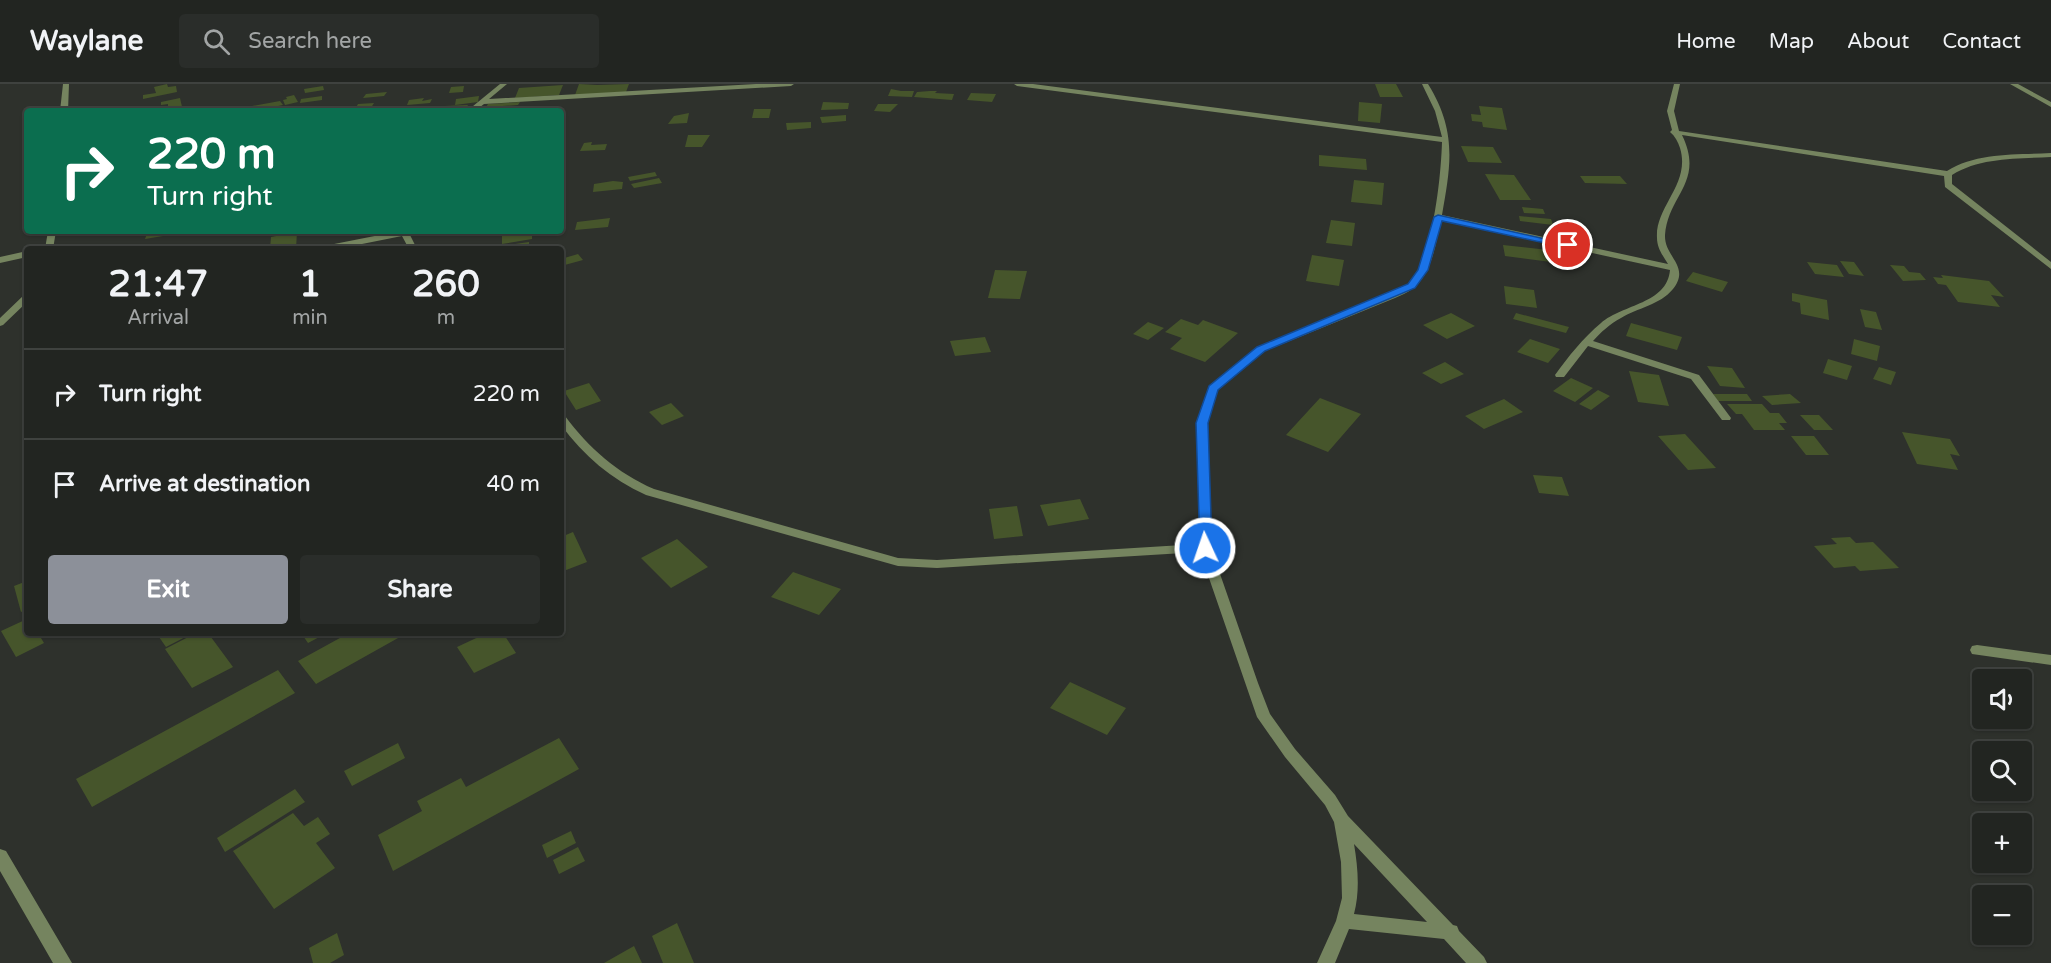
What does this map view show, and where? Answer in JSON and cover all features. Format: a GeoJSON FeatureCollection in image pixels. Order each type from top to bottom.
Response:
{"type":"FeatureCollection","features":[{"type":"Feature","properties":{"kind":"street"},"geometry":{"type":"LineString","coordinates":[[64,108],[66,84]]}},
{"type":"Feature","properties":{"kind":"street"},"geometry":{"type":"LineString","coordinates":[[475,108],[504,84]]}},
{"type":"Feature","properties":{"kind":"street"},"geometry":{"type":"LineString","coordinates":[[482,102],[790,84]]}},
{"type":"Feature","properties":{"kind":"street"},"geometry":{"type":"LineString","coordinates":[[1017,84],[1446,140]]}},
{"type":"Feature","properties":{"kind":"street"},"geometry":{"type":"LineString","coordinates":[[1425,84],[1437,109],[1446,140],[1438,217],[1423,270],[1412,286],[1261,349],[1213,388],[1202,423],[1205,548],[1264,717],[1290,753],[1330,800],[1342,821],[1451,932],[1478,963]]}},
{"type":"Feature","properties":{"kind":"street"},"geometry":{"type":"LineString","coordinates":[[1560,375],[1612,318],[1641,307],[1657,297],[1674,279],[1675,268],[1663,249],[1660,228],[1674,203],[1686,168],[1686,157],[1674,132],[1670,115],[1670,102],[1677,84]]}},
{"type":"Feature","properties":{"kind":"street"},"geometry":{"type":"LineString","coordinates":[[2013,84],[2051,105]]}},
{"type":"Feature","properties":{"kind":"street"},"geometry":{"type":"LineString","coordinates":[[1674,132],[1948,174],[1956,168],[1971,163],[2051,155]]}},
{"type":"Feature","properties":{"kind":"street"},"geometry":{"type":"LineString","coordinates":[[1948,174],[1948,185],[2051,266]]}},
{"type":"Feature","properties":{"kind":"street"},"geometry":{"type":"LineString","coordinates":[[1438,217],[1675,268]]}},
{"type":"Feature","properties":{"kind":"street"},"geometry":{"type":"LineString","coordinates":[[338,246],[395,234]]}},
{"type":"Feature","properties":{"kind":"street"},"geometry":{"type":"LineString","coordinates":[[0,260],[24,255]]}},
{"type":"Feature","properties":{"kind":"street"},"geometry":{"type":"LineString","coordinates":[[0,322],[24,300]]}},
{"type":"Feature","properties":{"kind":"street"},"geometry":{"type":"LineString","coordinates":[[1588,343],[1695,377],[1726,418]]}},
{"type":"Feature","properties":{"kind":"street"},"geometry":{"type":"LineString","coordinates":[[564,422],[579,444],[629,483],[650,492],[898,562],[938,564],[1205,548]]}},
{"type":"Feature","properties":{"kind":"street"},"geometry":{"type":"LineString","coordinates":[[1977,650],[2051,660]]}},
{"type":"Feature","properties":{"kind":"street"},"geometry":{"type":"LineString","coordinates":[[1326,963],[1344,921],[1350,898],[1349,862],[1342,821]]}},
{"type":"Feature","properties":{"kind":"street"},"geometry":{"type":"LineString","coordinates":[[0,856],[63,963]]}},
{"type":"Feature","properties":{"kind":"street"},"geometry":{"type":"LineString","coordinates":[[1344,921],[1451,932]]}},
{"type":"Feature","properties":{"kind":"building"},"geometry":{"type":"Polygon","coordinates":[[[167,84],[168,87],[176,86],[177,92],[143,99],[143,95],[156,93],[154,87],[167,84]]]}},
{"type":"Feature","properties":{"kind":"building"},"geometry":{"type":"Polygon","coordinates":[[[579,84],[629,84],[626,92],[575,95],[579,84]]]}},
{"type":"Feature","properties":{"kind":"building"},"geometry":{"type":"Polygon","coordinates":[[[1375,84],[1396,84],[1403,97],[1380,97],[1375,84]]]}},
{"type":"Feature","properties":{"kind":"building"},"geometry":{"type":"Polygon","coordinates":[[[563,85],[559,95],[515,98],[519,88],[563,85]]]}},
{"type":"Feature","properties":{"kind":"building"},"geometry":{"type":"Polygon","coordinates":[[[323,86],[324,90],[305,93],[304,89],[323,86]]]}},
{"type":"Feature","properties":{"kind":"building"},"geometry":{"type":"Polygon","coordinates":[[[464,86],[463,92],[449,93],[451,87],[464,86]]]}},
{"type":"Feature","properties":{"kind":"building"},"geometry":{"type":"Polygon","coordinates":[[[891,89],[914,91],[912,97],[888,96],[891,89]]]}},
{"type":"Feature","properties":{"kind":"building"},"geometry":{"type":"Polygon","coordinates":[[[937,91],[935,93],[954,94],[952,100],[914,97],[917,92],[937,91]]]}},
{"type":"Feature","properties":{"kind":"building"},"geometry":{"type":"Polygon","coordinates":[[[387,92],[384,96],[363,98],[366,94],[387,92]]]}},
{"type":"Feature","properties":{"kind":"building"},"geometry":{"type":"Polygon","coordinates":[[[971,93],[996,94],[992,102],[967,100],[971,93]]]}},
{"type":"Feature","properties":{"kind":"building"},"geometry":{"type":"Polygon","coordinates":[[[294,95],[298,102],[285,105],[283,100],[294,95]]]}},
{"type":"Feature","properties":{"kind":"building"},"geometry":{"type":"Polygon","coordinates":[[[322,96],[322,100],[300,103],[301,99],[322,96]]]}},
{"type":"Feature","properties":{"kind":"building"},"geometry":{"type":"Polygon","coordinates":[[[479,96],[478,102],[455,105],[456,99],[479,96]]]}},
{"type":"Feature","properties":{"kind":"building"},"geometry":{"type":"Polygon","coordinates":[[[180,98],[182,108],[168,108],[168,104],[161,105],[161,102],[180,98]]]}},
{"type":"Feature","properties":{"kind":"building"},"geometry":{"type":"Polygon","coordinates":[[[424,98],[422,101],[432,99],[430,103],[407,105],[409,100],[424,98]]]}},
{"type":"Feature","properties":{"kind":"building"},"geometry":{"type":"Polygon","coordinates":[[[280,101],[283,105],[268,108],[253,108],[252,106],[280,101]]]}},
{"type":"Feature","properties":{"kind":"building"},"geometry":{"type":"Polygon","coordinates":[[[520,102],[518,105],[486,107],[488,104],[520,102]]]}},
{"type":"Feature","properties":{"kind":"building"},"geometry":{"type":"Polygon","coordinates":[[[823,102],[849,103],[848,109],[821,110],[823,102]]]}},
{"type":"Feature","properties":{"kind":"building"},"geometry":{"type":"Polygon","coordinates":[[[1359,102],[1382,104],[1380,123],[1358,121],[1359,102]]]}},
{"type":"Feature","properties":{"kind":"building"},"geometry":{"type":"Polygon","coordinates":[[[374,103],[371,108],[356,108],[358,104],[374,103]]]}},
{"type":"Feature","properties":{"kind":"building"},"geometry":{"type":"Polygon","coordinates":[[[878,104],[898,104],[890,112],[874,111],[878,104]]]}},
{"type":"Feature","properties":{"kind":"building"},"geometry":{"type":"Polygon","coordinates":[[[468,105],[466,108],[443,108],[444,106],[468,105]]]}},
{"type":"Feature","properties":{"kind":"building"},"geometry":{"type":"Polygon","coordinates":[[[1479,106],[1502,108],[1507,130],[1483,127],[1482,122],[1472,121],[1471,114],[1481,115],[1479,106]]]}},
{"type":"Feature","properties":{"kind":"building"},"geometry":{"type":"Polygon","coordinates":[[[754,109],[771,109],[769,118],[752,118],[754,109]]]}},
{"type":"Feature","properties":{"kind":"building"},"geometry":{"type":"Polygon","coordinates":[[[689,113],[687,123],[668,124],[674,116],[689,113]]]}},
{"type":"Feature","properties":{"kind":"building"},"geometry":{"type":"Polygon","coordinates":[[[846,115],[846,121],[822,123],[820,117],[846,115]]]}},
{"type":"Feature","properties":{"kind":"building"},"geometry":{"type":"Polygon","coordinates":[[[811,122],[811,128],[787,130],[786,123],[811,122]]]}},
{"type":"Feature","properties":{"kind":"building"},"geometry":{"type":"Polygon","coordinates":[[[688,135],[710,135],[702,147],[685,147],[688,135]]]}},
{"type":"Feature","properties":{"kind":"building"},"geometry":{"type":"Polygon","coordinates":[[[592,142],[591,145],[607,144],[605,150],[580,151],[584,143],[592,142]]]}},
{"type":"Feature","properties":{"kind":"building"},"geometry":{"type":"Polygon","coordinates":[[[1461,146],[1493,147],[1502,163],[1468,162],[1461,146]]]}},
{"type":"Feature","properties":{"kind":"building"},"geometry":{"type":"Polygon","coordinates":[[[1319,155],[1366,159],[1367,170],[1319,166],[1319,155]]]}},
{"type":"Feature","properties":{"kind":"building"},"geometry":{"type":"Polygon","coordinates":[[[655,172],[657,176],[630,181],[628,177],[655,172]]]}},
{"type":"Feature","properties":{"kind":"building"},"geometry":{"type":"Polygon","coordinates":[[[1485,174],[1514,175],[1531,200],[1500,200],[1485,174]]]}},
{"type":"Feature","properties":{"kind":"building"},"geometry":{"type":"Polygon","coordinates":[[[1580,176],[1620,176],[1627,184],[1585,183],[1580,176]]]}},
{"type":"Feature","properties":{"kind":"building"},"geometry":{"type":"Polygon","coordinates":[[[659,178],[662,183],[634,188],[631,184],[659,178]]]}},
{"type":"Feature","properties":{"kind":"building"},"geometry":{"type":"Polygon","coordinates":[[[1354,180],[1384,183],[1382,205],[1351,202],[1354,180]]]}},
{"type":"Feature","properties":{"kind":"building"},"geometry":{"type":"Polygon","coordinates":[[[623,182],[622,189],[593,192],[594,184],[623,182]]]}},
{"type":"Feature","properties":{"kind":"building"},"geometry":{"type":"Polygon","coordinates":[[[1522,207],[1543,209],[1545,214],[1524,213],[1522,207]]]}},
{"type":"Feature","properties":{"kind":"building"},"geometry":{"type":"Polygon","coordinates":[[[1519,216],[1551,219],[1553,225],[1520,221],[1519,216]]]}},
{"type":"Feature","properties":{"kind":"building"},"geometry":{"type":"Polygon","coordinates":[[[610,218],[608,227],[575,230],[577,222],[610,218]]]}},
{"type":"Feature","properties":{"kind":"building"},"geometry":{"type":"Polygon","coordinates":[[[1331,220],[1355,223],[1352,246],[1326,243],[1331,220]]]}},
{"type":"Feature","properties":{"kind":"building"},"geometry":{"type":"Polygon","coordinates":[[[147,234],[175,234],[145,239],[147,234]]]}},
{"type":"Feature","properties":{"kind":"building"},"geometry":{"type":"Polygon","coordinates":[[[297,234],[296,246],[270,246],[271,237],[297,234]]]}},
{"type":"Feature","properties":{"kind":"building"},"geometry":{"type":"Polygon","coordinates":[[[532,234],[532,239],[502,244],[502,236],[532,234]]]}},
{"type":"Feature","properties":{"kind":"building"},"geometry":{"type":"Polygon","coordinates":[[[529,242],[529,246],[508,245],[529,242]]]}},
{"type":"Feature","properties":{"kind":"building"},"geometry":{"type":"Polygon","coordinates":[[[1503,245],[1548,250],[1551,262],[1505,256],[1503,245]]]}},
{"type":"Feature","properties":{"kind":"building"},"geometry":{"type":"Polygon","coordinates":[[[578,254],[583,260],[564,265],[564,258],[578,254]]]}},
{"type":"Feature","properties":{"kind":"building"},"geometry":{"type":"Polygon","coordinates":[[[1312,255],[1344,260],[1339,286],[1306,281],[1312,255]]]}},
{"type":"Feature","properties":{"kind":"building"},"geometry":{"type":"Polygon","coordinates":[[[1840,261],[1854,262],[1864,276],[1849,274],[1840,261]]]}},
{"type":"Feature","properties":{"kind":"building"},"geometry":{"type":"Polygon","coordinates":[[[1807,262],[1837,265],[1844,277],[1815,274],[1807,262]]]}},
{"type":"Feature","properties":{"kind":"building"},"geometry":{"type":"Polygon","coordinates":[[[1890,265],[1904,266],[1909,272],[1920,273],[1926,280],[1903,281],[1890,265]]]}},
{"type":"Feature","properties":{"kind":"building"},"geometry":{"type":"Polygon","coordinates":[[[995,270],[1027,271],[1020,299],[988,298],[995,270]]]}},
{"type":"Feature","properties":{"kind":"building"},"geometry":{"type":"Polygon","coordinates":[[[1693,272],[1728,282],[1722,292],[1686,281],[1693,272]]]}},
{"type":"Feature","properties":{"kind":"building"},"geometry":{"type":"Polygon","coordinates":[[[1941,275],[1989,281],[2004,297],[1991,295],[2000,307],[1958,302],[1946,285],[1938,284],[1933,277],[1943,278],[1941,275]]]}},
{"type":"Feature","properties":{"kind":"building"},"geometry":{"type":"Polygon","coordinates":[[[1504,286],[1534,290],[1537,308],[1506,304],[1504,286]]]}},
{"type":"Feature","properties":{"kind":"building"},"geometry":{"type":"Polygon","coordinates":[[[1792,293],[1827,300],[1829,320],[1801,314],[1800,303],[1792,301],[1792,293]]]}},
{"type":"Feature","properties":{"kind":"building"},"geometry":{"type":"Polygon","coordinates":[[[1860,309],[1876,312],[1882,330],[1865,327],[1860,309]]]}},
{"type":"Feature","properties":{"kind":"building"},"geometry":{"type":"Polygon","coordinates":[[[1451,313],[1475,326],[1447,339],[1423,325],[1451,313]]]}},
{"type":"Feature","properties":{"kind":"building"},"geometry":{"type":"Polygon","coordinates":[[[1516,313],[1569,327],[1566,333],[1513,319],[1516,313]]]}},
{"type":"Feature","properties":{"kind":"building"},"geometry":{"type":"Polygon","coordinates":[[[1181,319],[1198,325],[1203,320],[1238,333],[1205,362],[1170,349],[1182,338],[1165,332],[1181,319]]]}},
{"type":"Feature","properties":{"kind":"building"},"geometry":{"type":"Polygon","coordinates":[[[1148,322],[1164,328],[1148,340],[1133,334],[1148,322]]]}},
{"type":"Feature","properties":{"kind":"building"},"geometry":{"type":"Polygon","coordinates":[[[1631,323],[1682,337],[1677,350],[1626,336],[1631,323]]]}},
{"type":"Feature","properties":{"kind":"building"},"geometry":{"type":"Polygon","coordinates":[[[985,337],[991,352],[955,356],[950,341],[985,337]]]}},
{"type":"Feature","properties":{"kind":"building"},"geometry":{"type":"Polygon","coordinates":[[[1530,339],[1560,349],[1548,363],[1517,352],[1530,339]]]}},
{"type":"Feature","properties":{"kind":"building"},"geometry":{"type":"Polygon","coordinates":[[[1854,339],[1880,346],[1877,361],[1851,354],[1854,339]]]}},
{"type":"Feature","properties":{"kind":"building"},"geometry":{"type":"Polygon","coordinates":[[[1828,359],[1852,366],[1847,380],[1823,373],[1828,359]]]}},
{"type":"Feature","properties":{"kind":"building"},"geometry":{"type":"Polygon","coordinates":[[[1445,362],[1464,374],[1441,384],[1422,373],[1445,362]]]}},
{"type":"Feature","properties":{"kind":"building"},"geometry":{"type":"Polygon","coordinates":[[[1707,366],[1732,368],[1745,388],[1720,386],[1707,366]]]}},
{"type":"Feature","properties":{"kind":"building"},"geometry":{"type":"Polygon","coordinates":[[[1879,367],[1896,372],[1891,385],[1873,379],[1879,367]]]}},
{"type":"Feature","properties":{"kind":"building"},"geometry":{"type":"Polygon","coordinates":[[[1629,371],[1659,375],[1669,406],[1638,402],[1629,371]]]}},
{"type":"Feature","properties":{"kind":"building"},"geometry":{"type":"Polygon","coordinates":[[[1571,378],[1593,388],[1575,402],[1553,391],[1571,378]]]}},
{"type":"Feature","properties":{"kind":"building"},"geometry":{"type":"Polygon","coordinates":[[[589,383],[601,401],[576,410],[564,391],[589,383]]]}},
{"type":"Feature","properties":{"kind":"building"},"geometry":{"type":"Polygon","coordinates":[[[1598,390],[1610,396],[1591,410],[1579,404],[1598,390]]]}},
{"type":"Feature","properties":{"kind":"building"},"geometry":{"type":"Polygon","coordinates":[[[1713,394],[1747,394],[1752,401],[1718,401],[1713,394]]]}},
{"type":"Feature","properties":{"kind":"building"},"geometry":{"type":"Polygon","coordinates":[[[1790,394],[1801,403],[1772,405],[1762,396],[1790,394]]]}},
{"type":"Feature","properties":{"kind":"building"},"geometry":{"type":"Polygon","coordinates":[[[1320,398],[1361,414],[1328,452],[1286,435],[1320,398]]]}},
{"type":"Feature","properties":{"kind":"building"},"geometry":{"type":"Polygon","coordinates":[[[1504,399],[1523,412],[1484,429],[1465,416],[1504,399]]]}},
{"type":"Feature","properties":{"kind":"building"},"geometry":{"type":"Polygon","coordinates":[[[671,403],[684,416],[662,425],[649,412],[671,403]]]}},
{"type":"Feature","properties":{"kind":"building"},"geometry":{"type":"Polygon","coordinates":[[[1727,404],[1762,404],[1770,413],[1779,413],[1787,423],[1779,423],[1785,430],[1754,430],[1742,414],[1736,414],[1727,404]]]}},
{"type":"Feature","properties":{"kind":"building"},"geometry":{"type":"Polygon","coordinates":[[[1800,415],[1819,415],[1833,430],[1814,430],[1800,415]]]}},
{"type":"Feature","properties":{"kind":"building"},"geometry":{"type":"Polygon","coordinates":[[[1902,432],[1950,439],[1960,456],[1950,454],[1958,470],[1917,464],[1902,432]]]}},
{"type":"Feature","properties":{"kind":"building"},"geometry":{"type":"Polygon","coordinates":[[[1685,434],[1716,468],[1688,470],[1658,436],[1685,434]]]}},
{"type":"Feature","properties":{"kind":"building"},"geometry":{"type":"Polygon","coordinates":[[[1791,436],[1814,436],[1829,455],[1806,455],[1791,436]]]}},
{"type":"Feature","properties":{"kind":"building"},"geometry":{"type":"Polygon","coordinates":[[[1533,475],[1562,477],[1569,496],[1539,493],[1533,475]]]}},
{"type":"Feature","properties":{"kind":"building"},"geometry":{"type":"Polygon","coordinates":[[[1080,499],[1089,519],[1048,526],[1040,505],[1080,499]]]}},
{"type":"Feature","properties":{"kind":"building"},"geometry":{"type":"Polygon","coordinates":[[[1017,506],[1023,536],[994,539],[989,509],[1017,506]]]}},
{"type":"Feature","properties":{"kind":"building"},"geometry":{"type":"Polygon","coordinates":[[[573,532],[587,562],[564,571],[564,536],[573,532]]]}},
{"type":"Feature","properties":{"kind":"building"},"geometry":{"type":"Polygon","coordinates":[[[1850,537],[1856,543],[1873,542],[1899,568],[1860,571],[1855,566],[1834,568],[1814,546],[1837,544],[1831,538],[1850,537]]]}},
{"type":"Feature","properties":{"kind":"building"},"geometry":{"type":"Polygon","coordinates":[[[677,539],[708,567],[671,588],[641,558],[677,539]]]}},
{"type":"Feature","properties":{"kind":"building"},"geometry":{"type":"Polygon","coordinates":[[[793,572],[841,589],[819,615],[771,597],[793,572]]]}},
{"type":"Feature","properties":{"kind":"building"},"geometry":{"type":"Polygon","coordinates":[[[24,582],[24,610],[21,612],[14,586],[24,582]]]}},
{"type":"Feature","properties":{"kind":"building"},"geometry":{"type":"Polygon","coordinates":[[[24,620],[24,636],[40,636],[44,643],[16,657],[1,631],[24,620]]]}},
{"type":"Feature","properties":{"kind":"building"},"geometry":{"type":"Polygon","coordinates":[[[161,636],[187,636],[166,647],[159,637],[161,636]]]}},
{"type":"Feature","properties":{"kind":"building"},"geometry":{"type":"Polygon","coordinates":[[[190,636],[210,636],[233,667],[192,688],[165,649],[190,636]]]}},
{"type":"Feature","properties":{"kind":"building"},"geometry":{"type":"Polygon","coordinates":[[[303,636],[321,636],[308,643],[303,636]]]}},
{"type":"Feature","properties":{"kind":"building"},"geometry":{"type":"Polygon","coordinates":[[[344,636],[402,636],[316,684],[298,661],[344,636]]]}},
{"type":"Feature","properties":{"kind":"building"},"geometry":{"type":"Polygon","coordinates":[[[481,636],[505,636],[516,653],[474,673],[457,647],[481,636]]]}},
{"type":"Feature","properties":{"kind":"building"},"geometry":{"type":"Polygon","coordinates":[[[278,670],[295,693],[92,807],[76,779],[278,670]]]}},
{"type":"Feature","properties":{"kind":"building"},"geometry":{"type":"Polygon","coordinates":[[[1070,682],[1126,708],[1107,735],[1050,708],[1070,682]]]}},
{"type":"Feature","properties":{"kind":"building"},"geometry":{"type":"Polygon","coordinates":[[[559,738],[579,769],[393,871],[378,835],[422,811],[417,801],[461,778],[466,787],[559,738]]]}},
{"type":"Feature","properties":{"kind":"building"},"geometry":{"type":"Polygon","coordinates":[[[398,743],[405,758],[352,786],[344,771],[398,743]]]}},
{"type":"Feature","properties":{"kind":"building"},"geometry":{"type":"Polygon","coordinates":[[[295,789],[305,802],[225,852],[217,838],[295,789]]]}},
{"type":"Feature","properties":{"kind":"building"},"geometry":{"type":"Polygon","coordinates":[[[293,813],[304,826],[318,817],[330,834],[316,843],[335,868],[274,909],[233,851],[293,813]]]}},
{"type":"Feature","properties":{"kind":"building"},"geometry":{"type":"Polygon","coordinates":[[[571,831],[576,843],[547,858],[542,845],[571,831]]]}},
{"type":"Feature","properties":{"kind":"building"},"geometry":{"type":"Polygon","coordinates":[[[578,847],[585,861],[559,874],[553,860],[578,847]]]}},
{"type":"Feature","properties":{"kind":"building"},"geometry":{"type":"Polygon","coordinates":[[[677,923],[694,963],[663,963],[652,936],[677,923]]]}},
{"type":"Feature","properties":{"kind":"building"},"geometry":{"type":"Polygon","coordinates":[[[337,933],[344,955],[330,963],[313,963],[309,948],[337,933]]]}},
{"type":"Feature","properties":{"kind":"building"},"geometry":{"type":"Polygon","coordinates":[[[634,946],[642,963],[604,963],[634,946]]]}},
{"type":"Feature","properties":{"kind":"route"},"geometry":{"type":"LineString","coordinates":[[1205,548],[1202,423],[1213,388],[1239,366],[1261,349],[1412,286],[1423,270],[1438,217],[1568,245]]}}]}
